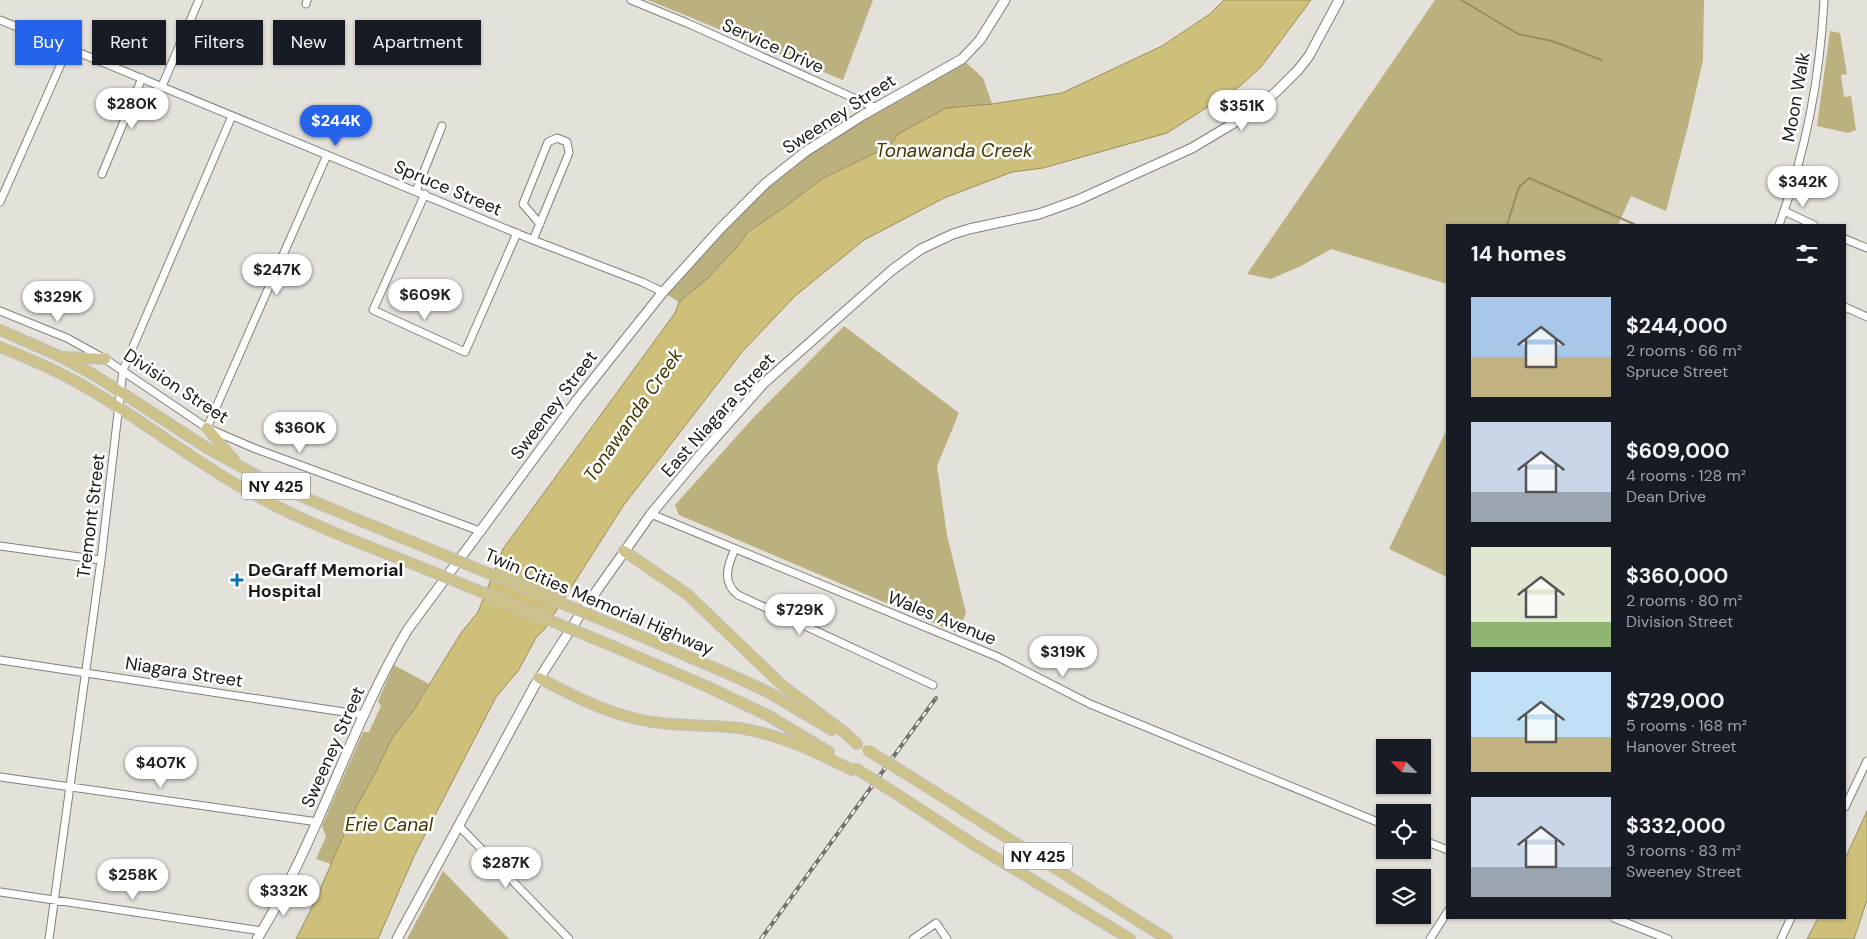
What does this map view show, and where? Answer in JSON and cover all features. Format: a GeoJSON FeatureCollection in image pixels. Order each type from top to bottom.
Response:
{"type":"FeatureCollection","features":[{"type":"Feature","properties":{"kind":"main road","name":"Twin Cities Memorial Highway"},"geometry":{"type":"LineString","coordinates":[[0,330],[59,356],[121,391],[207,448],[276,486],[753,685],[908,775],[1167,939]]}},
{"type":"Feature","properties":{"kind":"main road","name":"Twin Cities Memorial Highway"},"geometry":{"type":"LineString","coordinates":[[0,346],[40,363],[82,385],[120,408],[203,464],[255,495],[316,524],[706,686],[769,716],[853,769]]}},
{"type":"Feature","properties":{"kind":"main road"},"geometry":{"type":"LineString","coordinates":[[59,356],[105,359]]}},
{"type":"Feature","properties":{"kind":"main road"},"geometry":{"type":"LineString","coordinates":[[207,428],[242,468]]}},
{"type":"Feature","properties":{"kind":"main road"},"geometry":{"type":"LineString","coordinates":[[624,551],[687,594],[776,680],[857,744]]}},
{"type":"Feature","properties":{"kind":"main road"},"geometry":{"type":"LineString","coordinates":[[539,678],[587,702],[619,714],[656,722],[758,732],[790,741],[853,769]]}},
{"type":"Feature","properties":{"kind":"main road","name":"NY 425"},"geometry":{"type":"LineString","coordinates":[[853,769],[881,784],[973,844],[1130,939]]}},
{"type":"Feature","properties":{"kind":"street"},"geometry":{"type":"LineString","coordinates":[[162,86],[199,0]]}},
{"type":"Feature","properties":{"kind":"street","name":"Service Drive"},"geometry":{"type":"LineString","coordinates":[[631,0],[876,108]]}},
{"type":"Feature","properties":{"kind":"street","name":"Sweeney Street"},"geometry":{"type":"LineString","coordinates":[[260,935],[289,883],[318,822],[364,715],[391,658],[408,630],[577,400],[663,292],[720,229],[766,183],[805,152],[876,108],[962,59],[980,40],[1005,0]]}},
{"type":"Feature","properties":{"kind":"street","name":"East Niagara Street"},"geometry":{"type":"LineString","coordinates":[[397,939],[539,678],[583,610],[651,514],[763,384],[892,270],[921,249],[953,234],[969,229],[1039,214],[1056,208],[1138,174],[1192,148],[1227,128],[1269,99],[1292,77],[1309,56],[1339,0]]}},
{"type":"Feature","properties":{"kind":"street","name":"Moon Walk"},"geometry":{"type":"LineString","coordinates":[[1779,224],[1798,166],[1812,104],[1821,48],[1824,0]]}},
{"type":"Feature","properties":{"kind":"street","name":"Spruce Street"},"geometry":{"type":"LineString","coordinates":[[0,20],[15,26]]}},
{"type":"Feature","properties":{"kind":"street","name":"Spruce Street"},"geometry":{"type":"LineString","coordinates":[[82,54],[663,292]]}},
{"type":"Feature","properties":{"kind":"street"},"geometry":{"type":"LineString","coordinates":[[0,202],[60,65]]}},
{"type":"Feature","properties":{"kind":"street"},"geometry":{"type":"LineString","coordinates":[[102,174],[142,78]]}},
{"type":"Feature","properties":{"kind":"street","name":"Tremont Street"},"geometry":{"type":"LineString","coordinates":[[49,939],[101,560],[123,370],[232,116]]}},
{"type":"Feature","properties":{"kind":"street"},"geometry":{"type":"LineString","coordinates":[[416,191],[442,126]]}},
{"type":"Feature","properties":{"kind":"street"},"geometry":{"type":"LineString","coordinates":[[533,240],[540,224],[569,153],[567,142],[556,138],[548,142],[523,204],[540,224]]}},
{"type":"Feature","properties":{"kind":"street"},"geometry":{"type":"LineString","coordinates":[[207,428],[327,155]]}},
{"type":"Feature","properties":{"kind":"street"},"geometry":{"type":"LineString","coordinates":[[425,194],[373,310],[465,352],[517,233]]}},
{"type":"Feature","properties":{"kind":"street"},"geometry":{"type":"LineString","coordinates":[[1784,211],[1812,224]]}},
{"type":"Feature","properties":{"kind":"street"},"geometry":{"type":"LineString","coordinates":[[1846,239],[1867,248]]}},
{"type":"Feature","properties":{"kind":"street"},"geometry":{"type":"LineString","coordinates":[[1846,308],[1867,317]]}},
{"type":"Feature","properties":{"kind":"street","name":"Division Street"},"geometry":{"type":"LineString","coordinates":[[0,311],[67,338],[105,359],[207,428],[256,449],[480,531]]}},
{"type":"Feature","properties":{"kind":"street","name":"Wales Avenue"},"geometry":{"type":"LineString","coordinates":[[651,514],[998,657],[1090,704],[1376,821]]}},
{"type":"Feature","properties":{"kind":"street"},"geometry":{"type":"LineString","coordinates":[[0,546],[101,560]]}},
{"type":"Feature","properties":{"kind":"street"},"geometry":{"type":"LineString","coordinates":[[734,549],[727,578],[728,585],[738,595],[933,685]]}},
{"type":"Feature","properties":{"kind":"street","name":"Niagara Street"},"geometry":{"type":"LineString","coordinates":[[0,660],[364,715]]}},
{"type":"Feature","properties":{"kind":"street"},"geometry":{"type":"LineString","coordinates":[[1846,805],[1867,761]]}},
{"type":"Feature","properties":{"kind":"street"},"geometry":{"type":"LineString","coordinates":[[0,777],[318,822]]}},
{"type":"Feature","properties":{"kind":"street"},"geometry":{"type":"LineString","coordinates":[[458,825],[569,939]]}},
{"type":"Feature","properties":{"kind":"street"},"geometry":{"type":"LineString","coordinates":[[1431,843],[1446,849]]}},
{"type":"Feature","properties":{"kind":"street"},"geometry":{"type":"LineString","coordinates":[[0,892],[260,935]]}},
{"type":"Feature","properties":{"kind":"street"},"geometry":{"type":"LineString","coordinates":[[1430,939],[1446,914]]}},
{"type":"Feature","properties":{"kind":"street"},"geometry":{"type":"LineString","coordinates":[[1617,919],[1668,939]]}},
{"type":"Feature","properties":{"kind":"street"},"geometry":{"type":"LineString","coordinates":[[1781,939],[1791,919]]}},
{"type":"Feature","properties":{"kind":"street"},"geometry":{"type":"LineString","coordinates":[[913,939],[936,923],[947,939]]}},
{"type":"Feature","properties":{"kind":"shaded area"},"geometry":{"type":"Polygon","coordinates":[[[648,0],[873,0],[843,80],[648,0]]]}},
{"type":"Feature","properties":{"kind":"shaded area"},"geometry":{"type":"Polygon","coordinates":[[[1435,0],[1704,0],[1703,60],[1666,211],[1631,196],[1618,224],[1446,224],[1446,284],[1331,249],[1301,266],[1271,279],[1247,274],[1435,0]]]}},
{"type":"Feature","properties":{"kind":"shaded area"},"geometry":{"type":"Polygon","coordinates":[[[1830,31],[1840,33],[1847,74],[1841,75],[1844,97],[1851,96],[1856,130],[1848,133],[1817,126],[1830,31]]]}},
{"type":"Feature","properties":{"kind":"shaded area"},"geometry":{"type":"Polygon","coordinates":[[[962,59],[983,78],[992,104],[946,108],[898,134],[890,146],[823,178],[748,232],[737,247],[707,279],[679,302],[663,292],[766,183],[863,115],[962,59]]]}},
{"type":"Feature","properties":{"kind":"shaded area"},"geometry":{"type":"Polygon","coordinates":[[[844,326],[959,413],[937,466],[947,535],[966,613],[957,633],[679,515],[675,505],[753,418],[844,326]]]}},
{"type":"Feature","properties":{"kind":"shaded area"},"geometry":{"type":"Polygon","coordinates":[[[1446,431],[1446,577],[1389,549],[1446,431]]]}},
{"type":"Feature","properties":{"kind":"shaded area"},"geometry":{"type":"Polygon","coordinates":[[[394,665],[429,684],[413,711],[392,738],[353,813],[331,864],[316,859],[326,837],[322,826],[363,732],[369,732],[381,706],[378,701],[394,665]]]}},
{"type":"Feature","properties":{"kind":"shaded area"},"geometry":{"type":"Polygon","coordinates":[[[443,871],[509,939],[407,939],[443,871]]]}},
{"type":"Feature","properties":{"kind":"water","name":"Tonawanda Creek"},"geometry":{"type":"Polygon","coordinates":[[[1224,0],[1311,0],[1261,67],[1240,86],[1167,133],[1043,168],[1012,172],[944,198],[864,240],[795,296],[742,352],[623,506],[544,630],[537,636],[518,671],[496,697],[415,854],[378,939],[296,939],[316,899],[353,813],[392,738],[413,711],[461,633],[478,612],[503,549],[675,313],[679,302],[707,279],[737,247],[748,232],[823,178],[890,146],[898,134],[946,108],[992,104],[1062,93],[1162,46],[1210,14],[1224,0]]]}},
{"type":"Feature","properties":{"kind":"water"},"geometry":{"type":"Polygon","coordinates":[[[1867,811],[1867,900],[1854,939],[1807,939],[1817,919],[1846,919],[1846,857],[1867,811]]]}},
{"type":"Feature","properties":{"kind":"waterway"},"geometry":{"type":"LineString","coordinates":[[1461,0],[1518,34],[1552,41],[1602,60]]}},
{"type":"Feature","properties":{"kind":"waterway"},"geometry":{"type":"LineString","coordinates":[[1507,224],[1519,187],[1529,178],[1634,224]]}},
{"type":"Feature","properties":{"kind":"railway"},"geometry":{"type":"LineString","coordinates":[[761,939],[936,698]]}},
{"type":"Feature","properties":{"kind":"place","name":"DeGraff Memorial Hospital"},"geometry":{"type":"Point","coordinates":[237,580]}},
{"type":"Feature","properties":{"kind":"water label","name":"Erie Canal"},"geometry":{"type":"Point","coordinates":[389,824]}}]}
